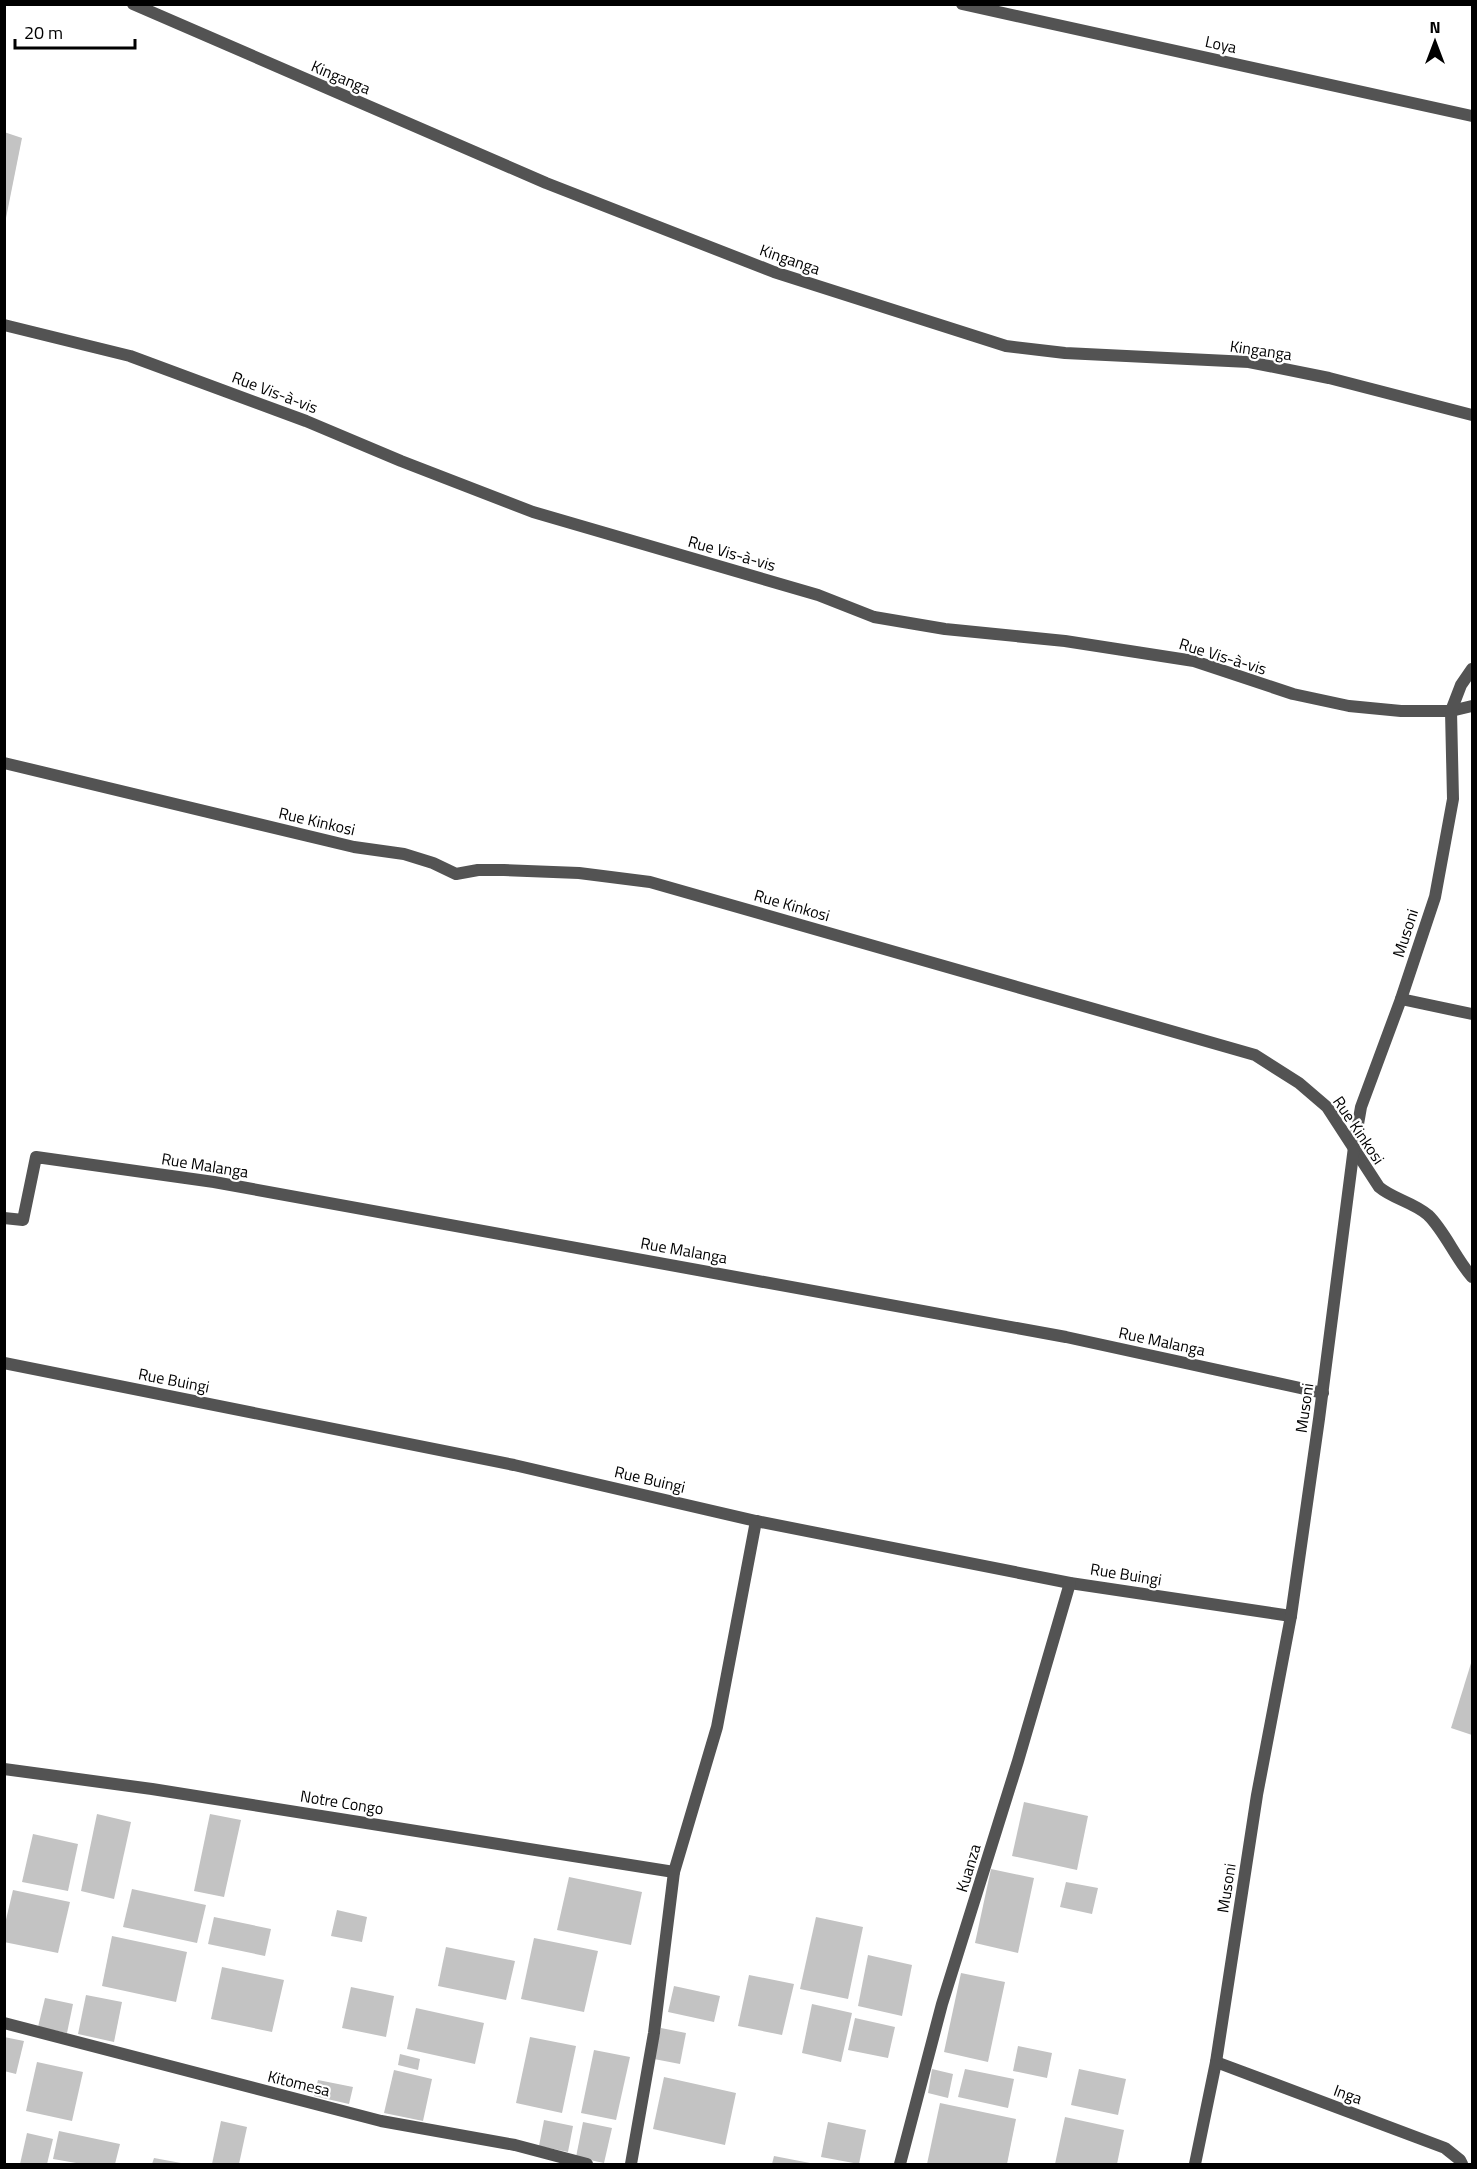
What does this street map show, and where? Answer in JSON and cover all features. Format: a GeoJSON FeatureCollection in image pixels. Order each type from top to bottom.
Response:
{"type":"FeatureCollection","features":[{"type":"Feature","properties":{"kind":"street","name":"Kinganga"},"geometry":{"type":"LineString","coordinates":[[133,4],[546,183],[774,272],[1006,346],[1065,353],[1248,362],[1329,378],[1473,415]]}},
{"type":"Feature","properties":{"kind":"street","name":"Loya"},"geometry":{"type":"LineString","coordinates":[[962,4],[1473,116]]}},
{"type":"Feature","properties":{"kind":"street","name":"Rue Vis-à-vis"},"geometry":{"type":"LineString","coordinates":[[4,325],[130,356],[306,421],[533,512],[818,595],[874,617],[945,629],[1065,641],[1184,659],[1293,694],[1348,706],[1401,711],[1451,711],[1473,706]]}},
{"type":"Feature","properties":{"kind":"street","name":"Musoni"},"geometry":{"type":"LineString","coordinates":[[1195,2164],[1216,2062],[1257,1795],[1290,1616],[1323,1393],[1361,1107],[1401,999],[1435,897],[1453,799],[1451,711],[1461,685],[1473,669]]}},
{"type":"Feature","properties":{"kind":"street","name":"Rue Kinkosi"},"geometry":{"type":"LineString","coordinates":[[4,763],[354,847],[404,854],[433,863],[456,874],[478,870],[579,873],[650,882],[1254,1055],[1299,1083],[1326,1107],[1378,1187],[1429,1216],[1473,1277]]}},
{"type":"Feature","properties":{"kind":"street"},"geometry":{"type":"LineString","coordinates":[[1401,999],[1473,1014]]}},
{"type":"Feature","properties":{"kind":"street","name":"Rue Malanga"},"geometry":{"type":"LineString","coordinates":[[4,1218],[23,1220],[36,1157],[214,1182],[1042,1332],[1323,1393]]}},
{"type":"Feature","properties":{"kind":"street","name":"Rue Buingi"},"geometry":{"type":"LineString","coordinates":[[4,1363],[514,1465],[756,1521],[1070,1583],[1290,1616]]}},
{"type":"Feature","properties":{"kind":"street"},"geometry":{"type":"LineString","coordinates":[[631,2164],[654,2033],[674,1872],[717,1727],[756,1521]]}},
{"type":"Feature","properties":{"kind":"street","name":"Kuanza"},"geometry":{"type":"LineString","coordinates":[[900,2164],[942,2004],[1018,1761],[1070,1583]]}},
{"type":"Feature","properties":{"kind":"street","name":"Notre Congo"},"geometry":{"type":"LineString","coordinates":[[4,1769],[175,1793],[674,1872]]}},
{"type":"Feature","properties":{"kind":"street","name":"Kitomesa"},"geometry":{"type":"LineString","coordinates":[[4,2023],[381,2121],[515,2145],[587,2164]]}},
{"type":"Feature","properties":{"kind":"street","name":"Inga"},"geometry":{"type":"LineString","coordinates":[[1216,2062],[1445,2148],[1462,2164]]}},
{"type":"Feature","properties":{"kind":"building"},"geometry":{"type":"Polygon","coordinates":[[[4,132],[22,138],[6,218],[4,218],[4,132]]]}},
{"type":"Feature","properties":{"kind":"building"},"geometry":{"type":"Polygon","coordinates":[[[1472,1660],[1472,1735],[1451,1728],[1472,1660]]]}},
{"type":"Feature","properties":{"kind":"building"},"geometry":{"type":"Polygon","coordinates":[[[1024,1802],[1088,1816],[1077,1870],[1012,1856],[1024,1802]]]}},
{"type":"Feature","properties":{"kind":"building"},"geometry":{"type":"Polygon","coordinates":[[[97,1814],[131,1822],[114,1899],[81,1891],[97,1814]]]}},
{"type":"Feature","properties":{"kind":"building"},"geometry":{"type":"Polygon","coordinates":[[[210,1814],[241,1820],[224,1897],[194,1891],[210,1814]]]}},
{"type":"Feature","properties":{"kind":"building"},"geometry":{"type":"Polygon","coordinates":[[[33,1834],[78,1844],[68,1891],[22,1882],[33,1834]]]}},
{"type":"Feature","properties":{"kind":"building"},"geometry":{"type":"Polygon","coordinates":[[[991,1869],[1034,1878],[1018,1953],[975,1943],[991,1869]]]}},
{"type":"Feature","properties":{"kind":"building"},"geometry":{"type":"Polygon","coordinates":[[[569,1877],[642,1892],[631,1945],[557,1930],[569,1877]]]}},
{"type":"Feature","properties":{"kind":"building"},"geometry":{"type":"Polygon","coordinates":[[[1066,1882],[1098,1888],[1092,1914],[1060,1907],[1066,1882]]]}},
{"type":"Feature","properties":{"kind":"building"},"geometry":{"type":"Polygon","coordinates":[[[132,1889],[206,1905],[197,1943],[123,1927],[132,1889]]]}},
{"type":"Feature","properties":{"kind":"building"},"geometry":{"type":"Polygon","coordinates":[[[13,1890],[70,1902],[58,1953],[4,1942],[4,1928],[13,1890]]]}},
{"type":"Feature","properties":{"kind":"building"},"geometry":{"type":"Polygon","coordinates":[[[337,1910],[367,1917],[362,1942],[331,1936],[337,1910]]]}},
{"type":"Feature","properties":{"kind":"building"},"geometry":{"type":"Polygon","coordinates":[[[214,1917],[271,1929],[265,1956],[208,1944],[214,1917]]]}},
{"type":"Feature","properties":{"kind":"building"},"geometry":{"type":"Polygon","coordinates":[[[816,1917],[863,1927],[848,1999],[800,1989],[816,1917]]]}},
{"type":"Feature","properties":{"kind":"building"},"geometry":{"type":"Polygon","coordinates":[[[112,1936],[187,1952],[176,2002],[102,1986],[112,1936]]]}},
{"type":"Feature","properties":{"kind":"building"},"geometry":{"type":"Polygon","coordinates":[[[534,1938],[598,1951],[584,2012],[521,1999],[534,1938]]]}},
{"type":"Feature","properties":{"kind":"building"},"geometry":{"type":"Polygon","coordinates":[[[446,1947],[515,1961],[506,2000],[438,1986],[446,1947]]]}},
{"type":"Feature","properties":{"kind":"building"},"geometry":{"type":"Polygon","coordinates":[[[868,1955],[912,1965],[902,2016],[858,2006],[868,1955]]]}},
{"type":"Feature","properties":{"kind":"building"},"geometry":{"type":"Polygon","coordinates":[[[222,1967],[284,1980],[272,2032],[211,2019],[222,1967]]]}},
{"type":"Feature","properties":{"kind":"building"},"geometry":{"type":"Polygon","coordinates":[[[961,1973],[1005,1982],[988,2062],[944,2052],[961,1973]]]}},
{"type":"Feature","properties":{"kind":"building"},"geometry":{"type":"Polygon","coordinates":[[[749,1975],[794,1984],[782,2035],[738,2026],[749,1975]]]}},
{"type":"Feature","properties":{"kind":"building"},"geometry":{"type":"Polygon","coordinates":[[[674,1986],[720,1996],[714,2022],[668,2012],[674,1986]]]}},
{"type":"Feature","properties":{"kind":"building"},"geometry":{"type":"Polygon","coordinates":[[[351,1987],[394,1996],[386,2037],[342,2028],[351,1987]]]}},
{"type":"Feature","properties":{"kind":"building"},"geometry":{"type":"Polygon","coordinates":[[[86,1995],[122,2002],[114,2042],[78,2034],[86,1995]]]}},
{"type":"Feature","properties":{"kind":"building"},"geometry":{"type":"Polygon","coordinates":[[[45,1998],[73,2004],[67,2033],[38,2027],[45,1998]]]}},
{"type":"Feature","properties":{"kind":"building"},"geometry":{"type":"Polygon","coordinates":[[[812,2004],[852,2013],[841,2062],[802,2053],[812,2004]]]}},
{"type":"Feature","properties":{"kind":"building"},"geometry":{"type":"Polygon","coordinates":[[[416,2008],[484,2023],[475,2064],[407,2049],[416,2008]]]}},
{"type":"Feature","properties":{"kind":"building"},"geometry":{"type":"Polygon","coordinates":[[[855,2018],[895,2027],[888,2058],[848,2050],[855,2018]]]}},
{"type":"Feature","properties":{"kind":"building"},"geometry":{"type":"Polygon","coordinates":[[[661,2028],[686,2033],[680,2064],[654,2059],[661,2028]]]}},
{"type":"Feature","properties":{"kind":"building"},"geometry":{"type":"Polygon","coordinates":[[[4,2037],[24,2041],[16,2074],[4,2071],[4,2037]]]}},
{"type":"Feature","properties":{"kind":"building"},"geometry":{"type":"Polygon","coordinates":[[[530,2037],[576,2046],[562,2113],[516,2103],[530,2037]]]}},
{"type":"Feature","properties":{"kind":"building"},"geometry":{"type":"Polygon","coordinates":[[[1018,2046],[1052,2053],[1047,2078],[1013,2071],[1018,2046]]]}},
{"type":"Feature","properties":{"kind":"building"},"geometry":{"type":"Polygon","coordinates":[[[594,2050],[630,2057],[616,2120],[581,2113],[594,2050]]]}},
{"type":"Feature","properties":{"kind":"building"},"geometry":{"type":"Polygon","coordinates":[[[400,2054],[420,2059],[418,2070],[398,2065],[400,2054]]]}},
{"type":"Feature","properties":{"kind":"building"},"geometry":{"type":"Polygon","coordinates":[[[37,2062],[83,2072],[72,2121],[26,2111],[37,2062]]]}},
{"type":"Feature","properties":{"kind":"building"},"geometry":{"type":"Polygon","coordinates":[[[932,2069],[953,2074],[948,2098],[928,2093],[932,2069]]]}},
{"type":"Feature","properties":{"kind":"building"},"geometry":{"type":"Polygon","coordinates":[[[965,2069],[1014,2079],[1008,2108],[958,2097],[965,2069]]]}},
{"type":"Feature","properties":{"kind":"building"},"geometry":{"type":"Polygon","coordinates":[[[1079,2069],[1126,2079],[1118,2115],[1071,2105],[1079,2069]]]}},
{"type":"Feature","properties":{"kind":"building"},"geometry":{"type":"Polygon","coordinates":[[[394,2070],[432,2079],[423,2121],[384,2113],[394,2070]]]}},
{"type":"Feature","properties":{"kind":"building"},"geometry":{"type":"Polygon","coordinates":[[[664,2077],[736,2093],[725,2145],[653,2129],[664,2077]]]}},
{"type":"Feature","properties":{"kind":"building"},"geometry":{"type":"Polygon","coordinates":[[[318,2080],[353,2087],[349,2104],[314,2096],[318,2080]]]}},
{"type":"Feature","properties":{"kind":"building"},"geometry":{"type":"Polygon","coordinates":[[[940,2103],[1016,2119],[1007,2164],[927,2164],[940,2103]]]}},
{"type":"Feature","properties":{"kind":"building"},"geometry":{"type":"Polygon","coordinates":[[[1065,2117],[1124,2130],[1117,2164],[1055,2164],[1065,2117]]]}},
{"type":"Feature","properties":{"kind":"building"},"geometry":{"type":"Polygon","coordinates":[[[544,2120],[573,2126],[568,2152],[539,2146],[544,2120]]]}},
{"type":"Feature","properties":{"kind":"building"},"geometry":{"type":"Polygon","coordinates":[[[221,2121],[247,2127],[239,2164],[212,2164],[221,2121]]]}},
{"type":"Feature","properties":{"kind":"building"},"geometry":{"type":"Polygon","coordinates":[[[583,2122],[612,2128],[604,2163],[576,2157],[583,2122]]]}},
{"type":"Feature","properties":{"kind":"building"},"geometry":{"type":"Polygon","coordinates":[[[828,2122],[866,2130],[859,2164],[821,2157],[828,2122]]]}},
{"type":"Feature","properties":{"kind":"building"},"geometry":{"type":"Polygon","coordinates":[[[59,2131],[120,2144],[115,2164],[82,2164],[53,2159],[59,2131]]]}},
{"type":"Feature","properties":{"kind":"building"},"geometry":{"type":"Polygon","coordinates":[[[27,2133],[53,2139],[47,2164],[20,2164],[27,2133]]]}},
{"type":"Feature","properties":{"kind":"building"},"geometry":{"type":"Polygon","coordinates":[[[774,2156],[810,2163],[810,2164],[772,2164],[774,2156]]]}},
{"type":"Feature","properties":{"kind":"building"},"geometry":{"type":"Polygon","coordinates":[[[154,2158],[181,2163],[181,2164],[152,2164],[154,2158]]]}}]}
